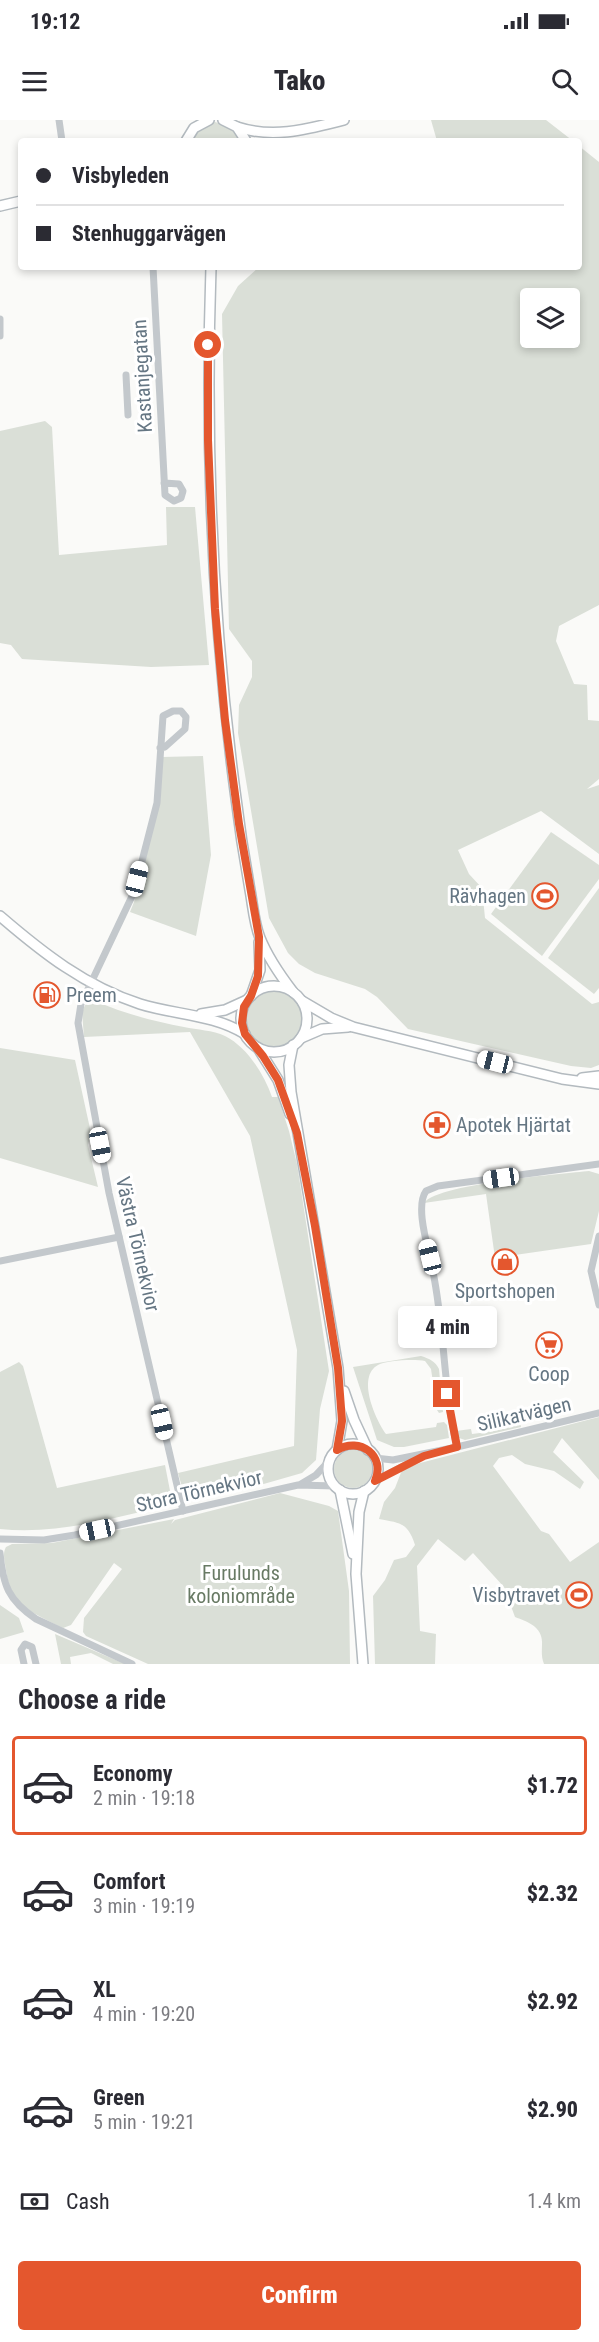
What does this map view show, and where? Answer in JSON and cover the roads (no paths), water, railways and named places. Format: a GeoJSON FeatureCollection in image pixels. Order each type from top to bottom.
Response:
{"type":"FeatureCollection","features":[{"type":"Feature","properties":{"kind":"main road"},"geometry":{"type":"LineString","coordinates":[[194,130],[210,120]]}},
{"type":"Feature","properties":{"kind":"main road"},"geometry":{"type":"LineString","coordinates":[[231,123],[263,134],[297,132],[344,120]]}},
{"type":"Feature","properties":{"kind":"main road"},"geometry":{"type":"LineString","coordinates":[[231,123],[244,138]]}},
{"type":"Feature","properties":{"kind":"main road"},"geometry":{"type":"LineString","coordinates":[[284,138],[297,132]]}},
{"type":"Feature","properties":{"kind":"main road"},"geometry":{"type":"LineString","coordinates":[[3,206],[18,200]]}},
{"type":"Feature","properties":{"kind":"main road"},"geometry":{"type":"LineString","coordinates":[[211,270],[208,440],[215,609],[225,720],[242,844],[259,937],[260,970],[242,1019],[245,1034]]}},
{"type":"Feature","properties":{"kind":"main road"},"geometry":{"type":"LineString","coordinates":[[0,916],[54,961],[90,984],[153,1008],[223,1022],[245,1034],[278,1080],[297,1133]]}},
{"type":"Feature","properties":{"kind":"main road"},"geometry":{"type":"LineString","coordinates":[[259,937],[275,968],[293,992],[302,1001],[331,1018],[353,1027],[562,1079],[599,1084]]}},
{"type":"Feature","properties":{"kind":"main road"},"geometry":{"type":"LineString","coordinates":[[195,1015],[225,1010],[249,998],[262,988],[280,987],[293,992]]}},
{"type":"Feature","properties":{"kind":"main road"},"geometry":{"type":"LineString","coordinates":[[302,1001],[307,1018],[305,1031],[297,1042],[289,1065],[297,1133],[338,1368],[342,1421],[337,1450],[331,1459],[329,1473],[337,1488],[347,1518],[356,1574],[363,1664]]}},
{"type":"Feature","properties":{"kind":"main road"},"geometry":{"type":"LineString","coordinates":[[256,1047],[275,1052],[322,1029],[353,1027]]}},
{"type":"Feature","properties":{"kind":"main road"},"geometry":{"type":"LineString","coordinates":[[562,1079],[599,1076]]}},
{"type":"Feature","properties":{"kind":"main road"},"geometry":{"type":"LineString","coordinates":[[337,1488],[350,1494],[364,1491],[375,1481],[378,1470],[354,1420],[338,1368]]}},
{"type":"Feature","properties":{"kind":"main road"},"geometry":{"type":"LineString","coordinates":[[337,1450],[358,1445],[372,1454]]}},
{"type":"Feature","properties":{"kind":"main road"},"geometry":{"type":"LineString","coordinates":[[356,1574],[359,1512],[364,1491]]}},
{"type":"Feature","properties":{"kind":"main road"},"geometry":{"type":"LineString","coordinates":[[357,1664],[358,1606]]}},
{"type":"Feature","properties":{"kind":"street"},"geometry":{"type":"LineString","coordinates":[[60,124],[66,138]]}},
{"type":"Feature","properties":{"kind":"street","name":"Kastanjegatan"},"geometry":{"type":"LineString","coordinates":[[153,270],[164,483]]}},
{"type":"Feature","properties":{"kind":"street"},"geometry":{"type":"LineString","coordinates":[[0,319],[0,336]]}},
{"type":"Feature","properties":{"kind":"street"},"geometry":{"type":"LineString","coordinates":[[126,375],[128,415]]}},
{"type":"Feature","properties":{"kind":"street","name":"Västra Törnekvior"},"geometry":{"type":"LineString","coordinates":[[160,748],[165,747],[185,729],[186,717],[181,711],[173,711],[163,716],[160,748],[157,803],[134,892],[80,1008],[78,1028],[119,1237],[183,1512]]}},
{"type":"Feature","properties":{"kind":"street"},"geometry":{"type":"LineString","coordinates":[[457,1447],[450,1418],[434,1273],[426,1242],[421,1201],[423,1196],[426,1191],[438,1186],[599,1164]]}},
{"type":"Feature","properties":{"kind":"street"},"geometry":{"type":"LineString","coordinates":[[599,1236],[591,1271],[599,1305]]}},
{"type":"Feature","properties":{"kind":"street"},"geometry":{"type":"LineString","coordinates":[[0,1261],[119,1237]]}},
{"type":"Feature","properties":{"kind":"street","name":"Silikatvägen"},"geometry":{"type":"LineString","coordinates":[[424,1456],[599,1413]]}},
{"type":"Feature","properties":{"kind":"street"},"geometry":{"type":"LineString","coordinates":[[372,1454],[388,1461],[424,1456]]}},
{"type":"Feature","properties":{"kind":"street"},"geometry":{"type":"LineString","coordinates":[[375,1481],[424,1456]]}},
{"type":"Feature","properties":{"kind":"street"},"geometry":{"type":"LineString","coordinates":[[298,1485],[316,1475],[331,1459]]}},
{"type":"Feature","properties":{"kind":"street"},"geometry":{"type":"LineString","coordinates":[[298,1485],[337,1488]]}},
{"type":"Feature","properties":{"kind":"street","name":"Stora Törnekvior"},"geometry":{"type":"LineString","coordinates":[[0,1539],[44,1540],[65,1537],[298,1485]]}},
{"type":"Feature","properties":{"kind":"street"},"geometry":{"type":"LineString","coordinates":[[0,1553],[5,1585],[12,1599],[21,1609],[36,1619],[132,1664]]}},
{"type":"Feature","properties":{"kind":"street"},"geometry":{"type":"LineString","coordinates":[[24,1664],[21,1650],[25,1644],[32,1647],[36,1664]]}},
{"type":"Feature","properties":{"kind":"place","name":"Rävhagen"},"geometry":{"type":"Point","coordinates":[545,896]}},
{"type":"Feature","properties":{"kind":"place","name":"Preem"},"geometry":{"type":"Point","coordinates":[47,995]}},
{"type":"Feature","properties":{"kind":"place","name":"Apotek Hjärtat"},"geometry":{"type":"Point","coordinates":[437,1125]}},
{"type":"Feature","properties":{"kind":"place","name":"Sportshopen"},"geometry":{"type":"Point","coordinates":[505,1262]}},
{"type":"Feature","properties":{"kind":"place","name":"Coop"},"geometry":{"type":"Point","coordinates":[549,1345]}},
{"type":"Feature","properties":{"kind":"place","name":"Visbytravet"},"geometry":{"type":"Point","coordinates":[579,1595]}},
{"type":"Feature","properties":{"kind":"park label","name":"Furulunds koloniområde"},"geometry":{"type":"Point","coordinates":[241,1584]}}]}
